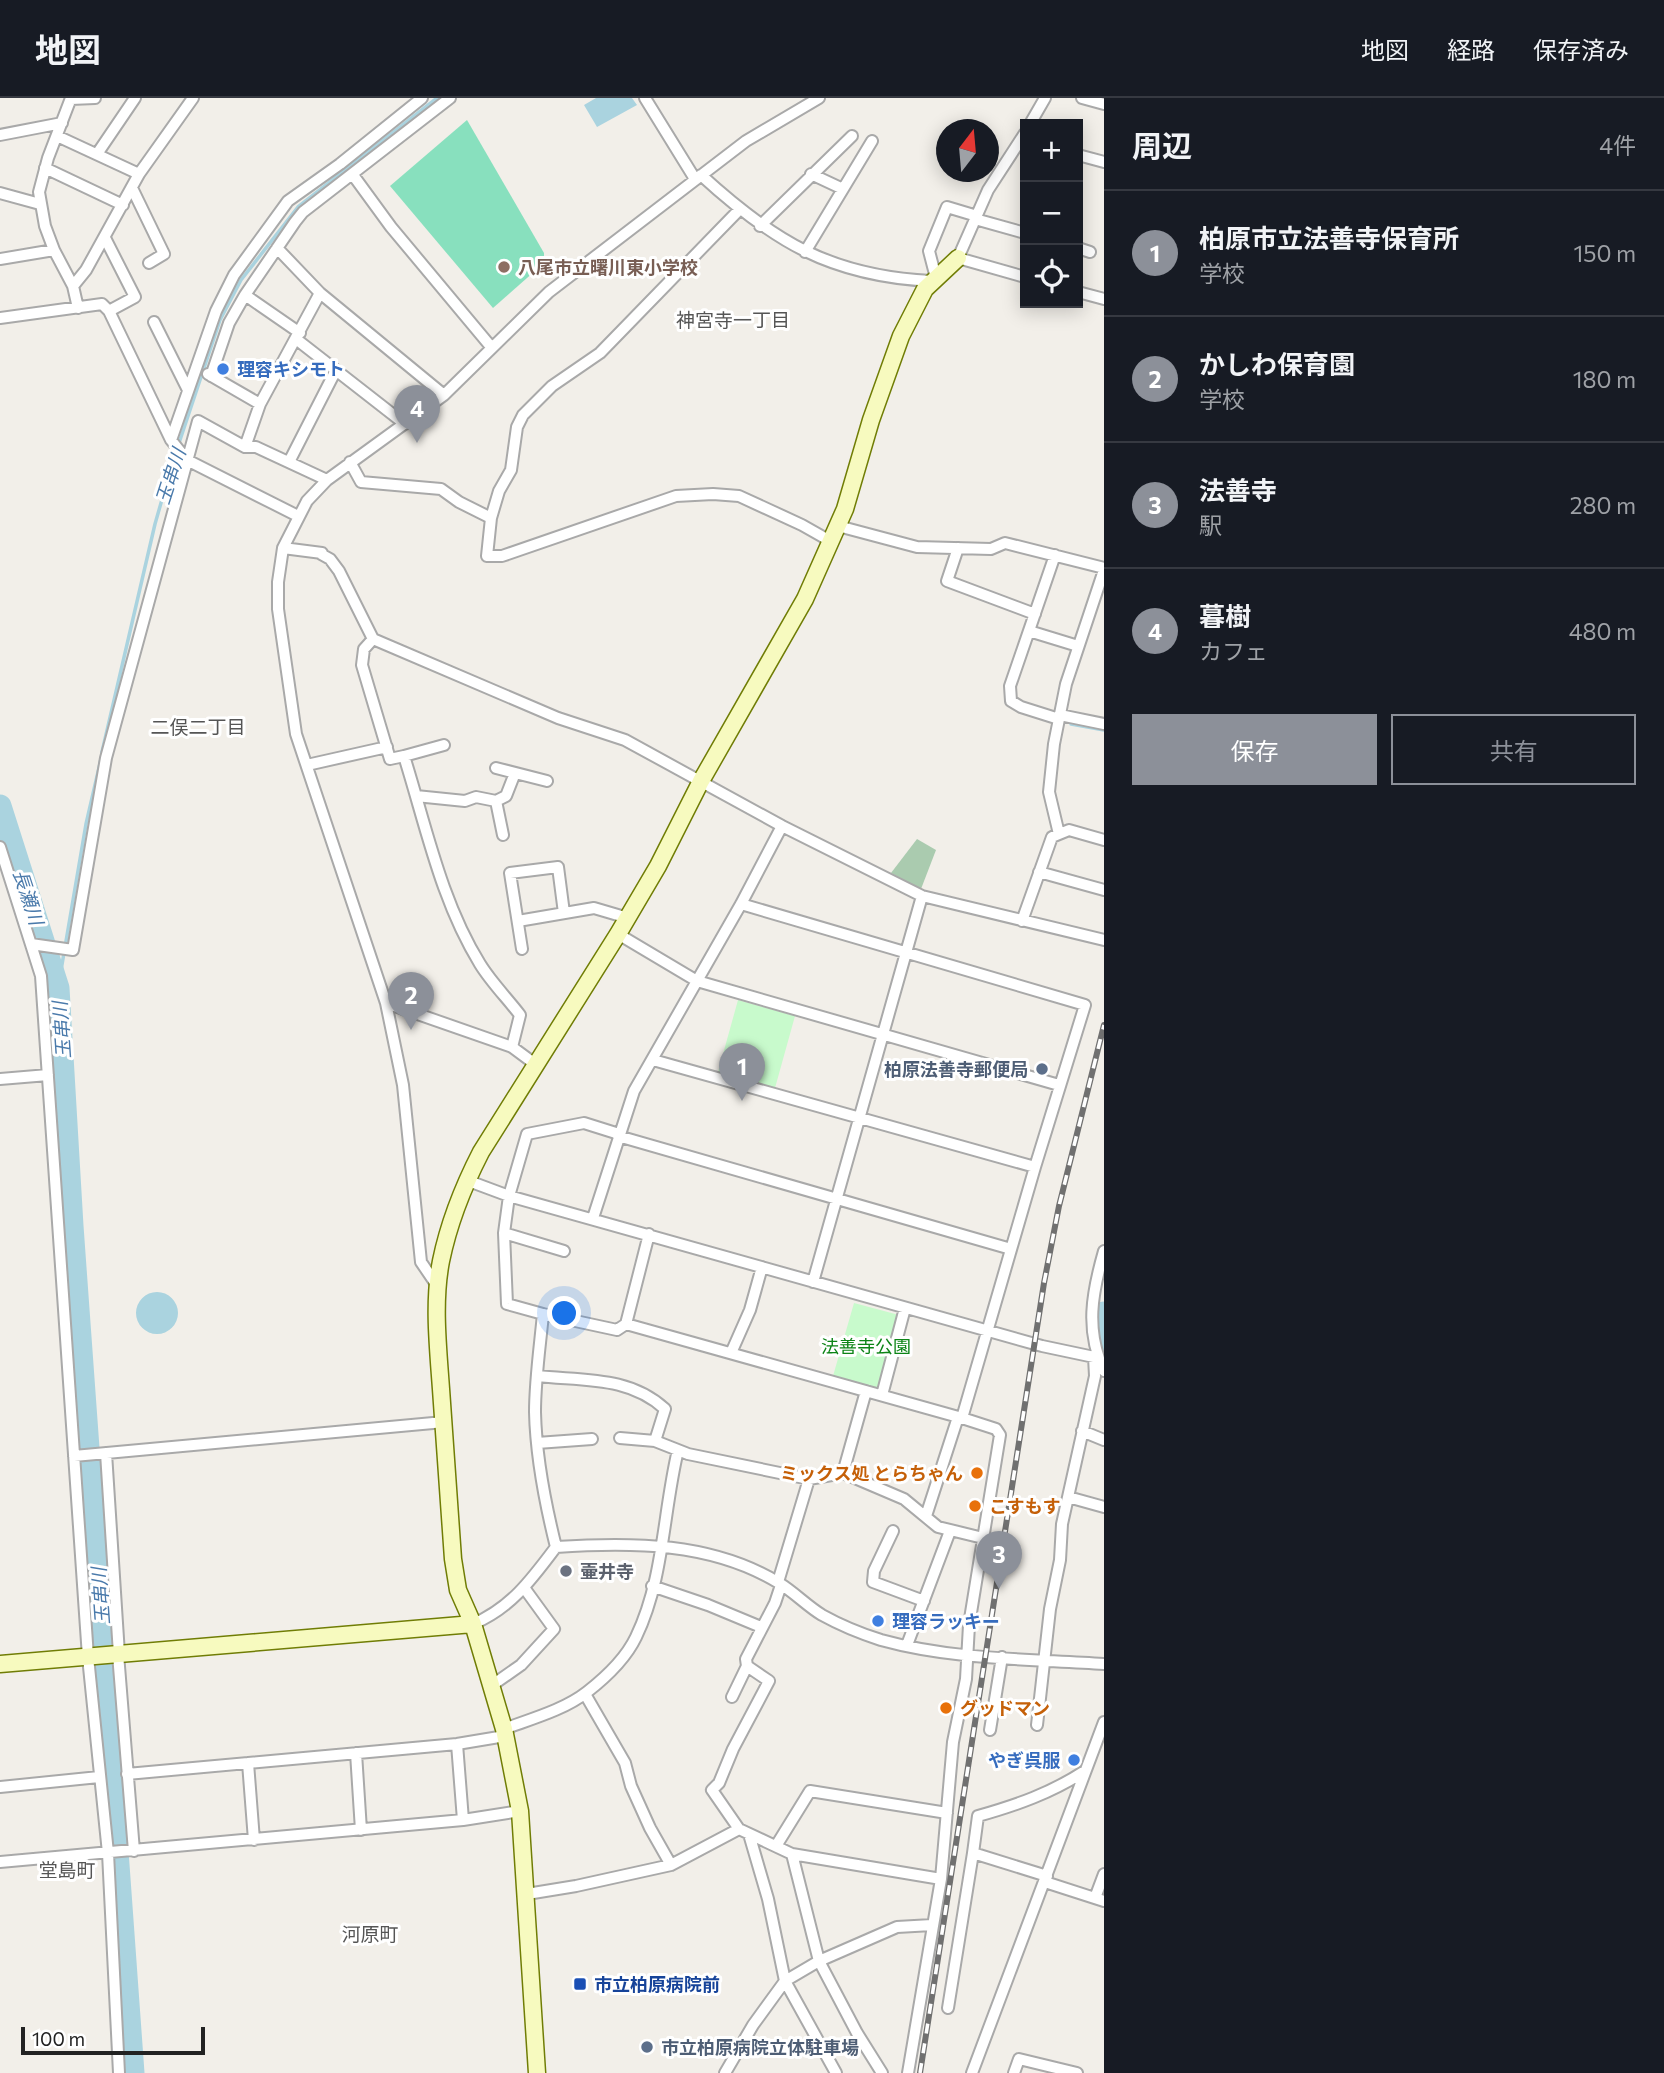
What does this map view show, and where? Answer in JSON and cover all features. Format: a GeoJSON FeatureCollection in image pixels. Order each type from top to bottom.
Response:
{"type":"FeatureCollection","features":[{"type":"Feature","properties":{"kind":"street"},"geometry":{"type":"LineString","coordinates":[[78,308],[73,286],[54,250],[39,192],[71,98],[95,98]]}},
{"type":"Feature","properties":{"kind":"street"},"geometry":{"type":"LineString","coordinates":[[97,154],[135,98]]}},
{"type":"Feature","properties":{"kind":"street"},"geometry":{"type":"LineString","coordinates":[[73,286],[105,238],[139,174],[193,98]]}},
{"type":"Feature","properties":{"kind":"street"},"geometry":{"type":"LineString","coordinates":[[171,440],[216,311],[234,275],[288,201],[340,164],[422,98]]}},
{"type":"Feature","properties":{"kind":"street"},"geometry":{"type":"LineString","coordinates":[[211,376],[229,323],[245,295],[303,212],[353,176],[450,98]]}},
{"type":"Feature","properties":{"kind":"street"},"geometry":{"type":"LineString","coordinates":[[645,98],[698,177],[760,226],[822,260],[909,280],[933,280]]}},
{"type":"Feature","properties":{"kind":"street"},"geometry":{"type":"LineString","coordinates":[[438,1287],[421,1262],[403,1085],[386,1003],[296,734],[278,609],[278,582],[283,548],[307,501],[327,480],[443,396],[549,292],[746,141],[819,98]]}},
{"type":"Feature","properties":{"kind":"street"},"geometry":{"type":"LineString","coordinates":[[1033,119],[1045,98]]}},
{"type":"Feature","properties":{"kind":"street"},"geometry":{"type":"LineString","coordinates":[[1082,98],[1104,104]]}},
{"type":"Feature","properties":{"kind":"street"},"geometry":{"type":"LineString","coordinates":[[0,135],[62,123]]}},
{"type":"Feature","properties":{"kind":"street"},"geometry":{"type":"LineString","coordinates":[[57,136],[139,174]]}},
{"type":"Feature","properties":{"kind":"street"},"geometry":{"type":"LineString","coordinates":[[760,226],[852,136]]}},
{"type":"Feature","properties":{"kind":"street"},"geometry":{"type":"LineString","coordinates":[[805,252],[872,141]]}},
{"type":"Feature","properties":{"kind":"street"},"geometry":{"type":"LineString","coordinates":[[537,2073],[520,1811],[505,1733],[473,1624],[458,1590],[453,1559],[443,1422],[438,1287],[440,1263],[466,1180],[535,1064],[628,918],[701,781],[805,599],[838,526],[901,336],[933,280],[948,270],[958,258],[988,190],[1020,144]]}},
{"type":"Feature","properties":{"kind":"street"},"geometry":{"type":"LineString","coordinates":[[1083,156],[1104,162]]}},
{"type":"Feature","properties":{"kind":"street"},"geometry":{"type":"LineString","coordinates":[[46,167],[123,205]]}},
{"type":"Feature","properties":{"kind":"street"},"geometry":{"type":"LineString","coordinates":[[811,174],[843,189]]}},
{"type":"Feature","properties":{"kind":"street"},"geometry":{"type":"LineString","coordinates":[[353,176],[391,227],[492,348]]}},
{"type":"Feature","properties":{"kind":"street"},"geometry":{"type":"LineString","coordinates":[[132,188],[164,254],[149,262]]}},
{"type":"Feature","properties":{"kind":"street"},"geometry":{"type":"LineString","coordinates":[[0,192],[40,204]]}},
{"type":"Feature","properties":{"kind":"street"},"geometry":{"type":"LineString","coordinates":[[933,280],[929,251],[947,207],[1020,231]]}},
{"type":"Feature","properties":{"kind":"street"},"geometry":{"type":"LineString","coordinates":[[738,210],[600,354],[552,386],[523,415],[517,427],[511,470],[499,491],[491,518],[487,556],[502,556],[676,496],[739,496],[832,542]]}},
{"type":"Feature","properties":{"kind":"street"},"geometry":{"type":"LineString","coordinates":[[105,238],[135,297],[109,311]]}},
{"type":"Feature","properties":{"kind":"street"},"geometry":{"type":"LineString","coordinates":[[277,248],[320,293],[443,396]]}},
{"type":"Feature","properties":{"kind":"street"},"geometry":{"type":"LineString","coordinates":[[0,259],[54,250]]}},
{"type":"Feature","properties":{"kind":"street"},"geometry":{"type":"LineString","coordinates":[[1083,250],[1090,252]]}},
{"type":"Feature","properties":{"kind":"street"},"geometry":{"type":"LineString","coordinates":[[958,258],[1020,276]]}},
{"type":"Feature","properties":{"kind":"street"},"geometry":{"type":"LineString","coordinates":[[245,447],[260,404],[320,293]]}},
{"type":"Feature","properties":{"kind":"street"},"geometry":{"type":"LineString","coordinates":[[1083,293],[1104,299]]}},
{"type":"Feature","properties":{"kind":"street"},"geometry":{"type":"LineString","coordinates":[[245,295],[405,424]]}},
{"type":"Feature","properties":{"kind":"street"},"geometry":{"type":"LineString","coordinates":[[0,318],[102,304],[109,311],[171,440],[187,460],[298,516]]}},
{"type":"Feature","properties":{"kind":"street"},"geometry":{"type":"LineString","coordinates":[[154,322],[188,390]]}},
{"type":"Feature","properties":{"kind":"street"},"geometry":{"type":"LineString","coordinates":[[195,368],[260,404]]}},
{"type":"Feature","properties":{"kind":"street"},"geometry":{"type":"LineString","coordinates":[[289,462],[336,370]]}},
{"type":"Feature","properties":{"kind":"street"},"geometry":{"type":"LineString","coordinates":[[31,944],[73,950],[106,758],[198,422],[245,447],[256,447],[327,480]]}},
{"type":"Feature","properties":{"kind":"street"},"geometry":{"type":"LineString","coordinates":[[351,462],[361,482],[441,489],[459,502],[491,518]]}},
{"type":"Feature","properties":{"kind":"street"},"geometry":{"type":"LineString","coordinates":[[838,526],[917,547],[991,549],[1005,543],[1104,569],[1066,684],[1059,717],[1049,792],[1059,834]]}},
{"type":"Feature","properties":{"kind":"street"},"geometry":{"type":"LineString","coordinates":[[283,548],[322,554],[330,559],[339,571],[373,639],[558,718],[625,740],[782,826],[922,896],[1104,940]]}},
{"type":"Feature","properties":{"kind":"street"},"geometry":{"type":"LineString","coordinates":[[958,548],[947,581],[1035,614]]}},
{"type":"Feature","properties":{"kind":"street"},"geometry":{"type":"LineString","coordinates":[[1055,555],[1010,686],[1011,701],[1021,707],[1059,717],[1104,724]]}},
{"type":"Feature","properties":{"kind":"street"},"geometry":{"type":"LineString","coordinates":[[1029,631],[1078,646]]}},
{"type":"Feature","properties":{"kind":"street"},"geometry":{"type":"LineString","coordinates":[[373,639],[364,649],[362,665],[390,759],[444,745]]}},
{"type":"Feature","properties":{"kind":"street"},"geometry":{"type":"LineString","coordinates":[[307,765],[387,747]]}},
{"type":"Feature","properties":{"kind":"street"},"geometry":{"type":"LineString","coordinates":[[404,756],[449,903],[460,928],[481,966],[520,1015],[512,1047]]}},
{"type":"Feature","properties":{"kind":"street"},"geometry":{"type":"LineString","coordinates":[[496,768],[547,781]]}},
{"type":"Feature","properties":{"kind":"street"},"geometry":{"type":"LineString","coordinates":[[416,796],[465,801],[476,797],[496,801],[506,796],[515,773]]}},
{"type":"Feature","properties":{"kind":"street"},"geometry":{"type":"LineString","coordinates":[[496,801],[503,835]]}},
{"type":"Feature","properties":{"kind":"street"},"geometry":{"type":"LineString","coordinates":[[593,1218],[634,1091],[741,904],[782,826]]}},
{"type":"Feature","properties":{"kind":"street"},"geometry":{"type":"LineString","coordinates":[[1022,921],[1052,837],[1069,830],[1104,840]]}},
{"type":"Feature","properties":{"kind":"street"},"geometry":{"type":"LineString","coordinates":[[0,847],[41,976],[93,1656],[99,1777],[111,1853],[119,2073]]}},
{"type":"Feature","properties":{"kind":"street"},"geometry":{"type":"LineString","coordinates":[[522,949],[510,873],[558,867],[564,913]]}},
{"type":"Feature","properties":{"kind":"street"},"geometry":{"type":"LineString","coordinates":[[1039,872],[1104,890]]}},
{"type":"Feature","properties":{"kind":"street"},"geometry":{"type":"LineString","coordinates":[[813,1282],[922,896]]}},
{"type":"Feature","properties":{"kind":"street"},"geometry":{"type":"LineString","coordinates":[[741,904],[1086,1005],[1059,1086],[960,1418],[926,1517]]}},
{"type":"Feature","properties":{"kind":"street"},"geometry":{"type":"LineString","coordinates":[[518,921],[594,908],[628,918]]}},
{"type":"Feature","properties":{"kind":"street"},"geometry":{"type":"LineString","coordinates":[[618,934],[697,982],[1059,1086]]}},
{"type":"Feature","properties":{"kind":"street"},"geometry":{"type":"LineString","coordinates":[[386,1003],[512,1047],[535,1064]]}},
{"type":"Feature","properties":{"kind":"street"},"geometry":{"type":"LineString","coordinates":[[653,1060],[1035,1167]]}},
{"type":"Feature","properties":{"kind":"street"},"geometry":{"type":"LineString","coordinates":[[0,1079],[48,1075]]}},
{"type":"Feature","properties":{"kind":"street"},"geometry":{"type":"LineString","coordinates":[[649,1234],[626,1324],[617,1330],[507,1304],[504,1234],[509,1196],[527,1134],[584,1123],[1011,1249]]}},
{"type":"Feature","properties":{"kind":"street"},"geometry":{"type":"LineString","coordinates":[[466,1180],[509,1196],[987,1331],[1042,1346],[1094,1352]]}},
{"type":"Feature","properties":{"kind":"street"},"geometry":{"type":"LineString","coordinates":[[504,1234],[564,1251]]}},
{"type":"Feature","properties":{"kind":"street"},"geometry":{"type":"LineString","coordinates":[[1037,1725],[1050,1609],[1060,1560],[1062,1524],[1082,1431],[1101,1373],[1094,1352],[1091,1308],[1104,1251]]}},
{"type":"Feature","properties":{"kind":"street"},"geometry":{"type":"LineString","coordinates":[[732,1353],[750,1310],[762,1267]]}},
{"type":"Feature","properties":{"kind":"street"},"geometry":{"type":"LineString","coordinates":[[881,1395],[905,1308]]}},
{"type":"Feature","properties":{"kind":"street"},"geometry":{"type":"LineString","coordinates":[[543,1314],[535,1410],[537,1443],[556,1547]]}},
{"type":"Feature","properties":{"kind":"street"},"geometry":{"type":"LineString","coordinates":[[626,1324],[960,1418],[996,1429],[1000,1435],[969,1625],[966,1679],[953,1742],[941,1879],[908,2073]]}},
{"type":"Feature","properties":{"kind":"street"},"geometry":{"type":"LineString","coordinates":[[537,1376],[614,1383],[640,1390],[665,1409],[655,1441]]}},
{"type":"Feature","properties":{"kind":"street"},"geometry":{"type":"LineString","coordinates":[[843,1473],[866,1391]]}},
{"type":"Feature","properties":{"kind":"street"},"geometry":{"type":"LineString","coordinates":[[77,1456],[443,1422]]}},
{"type":"Feature","properties":{"kind":"street"},"geometry":{"type":"LineString","coordinates":[[1082,1431],[1104,1440]]}},
{"type":"Feature","properties":{"kind":"street"},"geometry":{"type":"LineString","coordinates":[[620,1438],[655,1441],[678,1450],[752,1469],[762,1468],[809,1479],[843,1473],[904,1499],[938,1527],[983,1538]]}},
{"type":"Feature","properties":{"kind":"street"},"geometry":{"type":"LineString","coordinates":[[537,1443],[592,1439]]}},
{"type":"Feature","properties":{"kind":"street"},"geometry":{"type":"LineString","coordinates":[[127,1774],[457,1744],[505,1733],[585,1694],[615,1667],[636,1638],[662,1546],[667,1503],[678,1450]]}},
{"type":"Feature","properties":{"kind":"street"},"geometry":{"type":"LineString","coordinates":[[103,1454],[127,1774],[130,1851]]}},
{"type":"Feature","properties":{"kind":"street"},"geometry":{"type":"LineString","coordinates":[[733,1697],[747,1666],[748,1653],[780,1584],[809,1479]]}},
{"type":"Feature","properties":{"kind":"street"},"geometry":{"type":"LineString","coordinates":[[1068,1497],[1104,1507]]}},
{"type":"Feature","properties":{"kind":"street"},"geometry":{"type":"LineString","coordinates":[[893,1531],[874,1571],[873,1582],[924,1601]]}},
{"type":"Feature","properties":{"kind":"street"},"geometry":{"type":"LineString","coordinates":[[907,1645],[950,1531]]}},
{"type":"Feature","properties":{"kind":"street"},"geometry":{"type":"LineString","coordinates":[[0,1664],[473,1624],[487,1618],[525,1589],[556,1547],[617,1543],[662,1546],[701,1552],[729,1560],[780,1584],[822,1614],[847,1627],[881,1639],[967,1655],[1104,1664]]}},
{"type":"Feature","properties":{"kind":"street"},"geometry":{"type":"LineString","coordinates":[[652,1586],[761,1627]]}},
{"type":"Feature","properties":{"kind":"street"},"geometry":{"type":"LineString","coordinates":[[491,1686],[521,1665],[554,1629],[525,1589]]}},
{"type":"Feature","properties":{"kind":"street"},"geometry":{"type":"LineString","coordinates":[[990,1730],[1002,1657]]}},
{"type":"Feature","properties":{"kind":"street"},"geometry":{"type":"LineString","coordinates":[[747,1666],[769,1681],[733,1749],[719,1783],[712,1790],[744,1831],[768,1899],[785,1981],[836,2073]]}},
{"type":"Feature","properties":{"kind":"street"},"geometry":{"type":"LineString","coordinates":[[585,1694],[625,1763],[631,1786],[671,1865]]}},
{"type":"Feature","properties":{"kind":"street"},"geometry":{"type":"LineString","coordinates":[[972,2073],[1104,1722]]}},
{"type":"Feature","properties":{"kind":"street"},"geometry":{"type":"LineString","coordinates":[[457,1744],[463,1821]]}},
{"type":"Feature","properties":{"kind":"street"},"geometry":{"type":"LineString","coordinates":[[356,1753],[361,1830]]}},
{"type":"Feature","properties":{"kind":"street"},"geometry":{"type":"LineString","coordinates":[[248,1763],[254,1840]]}},
{"type":"Feature","properties":{"kind":"street"},"geometry":{"type":"LineString","coordinates":[[948,2008],[978,1816],[1038,1798],[1086,1771]]}},
{"type":"Feature","properties":{"kind":"street"},"geometry":{"type":"LineString","coordinates":[[0,1787],[99,1777]]}},
{"type":"Feature","properties":{"kind":"street"},"geometry":{"type":"LineString","coordinates":[[776,1846],[810,1791],[947,1813]]}},
{"type":"Feature","properties":{"kind":"street"},"geometry":{"type":"LineString","coordinates":[[0,1862],[463,1821],[520,1811]]}},
{"type":"Feature","properties":{"kind":"street"},"geometry":{"type":"LineString","coordinates":[[744,1831],[792,1854],[941,1879]]}},
{"type":"Feature","properties":{"kind":"street"},"geometry":{"type":"LineString","coordinates":[[527,1894],[671,1865],[744,1831]]}},
{"type":"Feature","properties":{"kind":"street"},"geometry":{"type":"LineString","coordinates":[[973,1853],[1100,1899],[1104,1874]]}},
{"type":"Feature","properties":{"kind":"street"},"geometry":{"type":"LineString","coordinates":[[792,1854],[819,1961],[882,2073]]}},
{"type":"Feature","properties":{"kind":"street"},"geometry":{"type":"LineString","coordinates":[[725,2073],[753,2025],[785,1981],[819,1961],[897,1927],[932,1925]]}},
{"type":"Feature","properties":{"kind":"street"},"geometry":{"type":"LineString","coordinates":[[1014,2073],[1019,2059],[1077,2073]]}},
{"type":"Feature","properties":{"kind":"green space"},"geometry":{"type":"Polygon","coordinates":[[[467,120],[544,253],[544,263],[493,308],[390,186],[467,120]]]}},
{"type":"Feature","properties":{"kind":"green space"},"geometry":{"type":"Polygon","coordinates":[[[917,839],[936,850],[921,889],[891,873],[917,839]]]}},
{"type":"Feature","properties":{"kind":"green space"},"geometry":{"type":"Polygon","coordinates":[[[738,1000],[795,1016],[775,1088],[718,1072],[738,1000]]]}},
{"type":"Feature","properties":{"kind":"green space","name":"法善寺公園"},"geometry":{"type":"Polygon","coordinates":[[[854,1303],[899,1315],[879,1389],[833,1376],[854,1303]]]}},
{"type":"Feature","properties":{"kind":"water"},"geometry":{"type":"Polygon","coordinates":[[[596,98],[632,98],[637,105],[597,127],[584,105],[596,98]]]}},
{"type":"Feature","properties":{"kind":"water"},"geometry":{"type":"Polygon","coordinates":[[[157,1292],[172,1298],[178,1313],[172,1328],[157,1334],[142,1328],[136,1313],[142,1298],[157,1292]]]}},
{"type":"Feature","properties":{"kind":"waterway","name":"玉串川"},"geometry":{"type":"LineString","coordinates":[[102,752],[155,524],[220,320],[241,280],[298,207],[437,98]]}},
{"type":"Feature","properties":{"kind":"waterway"},"geometry":{"type":"LineString","coordinates":[[1071,724],[1104,730]]}},
{"type":"Feature","properties":{"kind":"waterway","name":"玉串川"},"geometry":{"type":"LineString","coordinates":[[58,988],[86,824],[101,759]]}},
{"type":"Feature","properties":{"kind":"waterway","name":"玉串川"},"geometry":{"type":"LineString","coordinates":[[0,806],[58,988],[72,1226],[133,2073]]}},
{"type":"Feature","properties":{"kind":"waterway"},"geometry":{"type":"LineString","coordinates":[[1104,1313],[1104,1343]]}},
{"type":"Feature","properties":{"kind":"railway"},"geometry":{"type":"LineString","coordinates":[[920,2073],[1044,1283],[1059,1206],[1104,1025]]}},
{"type":"Feature","properties":{"kind":"place","name":"八尾市立曙川東小学校"},"geometry":{"type":"Point","coordinates":[504,267]}},
{"type":"Feature","properties":{"kind":"place","name":"理容キシモト"},"geometry":{"type":"Point","coordinates":[223,369]}},
{"type":"Feature","properties":{"kind":"place","name":"暮樹"},"geometry":{"type":"Point","coordinates":[417,443]}},
{"type":"Feature","properties":{"kind":"place","name":"かしわ保育園"},"geometry":{"type":"Point","coordinates":[411,1030]}},
{"type":"Feature","properties":{"kind":"place","name":"柏原法善寺郵便局"},"geometry":{"type":"Point","coordinates":[1042,1069]}},
{"type":"Feature","properties":{"kind":"place","name":"柏原市立法善寺保育所"},"geometry":{"type":"Point","coordinates":[742,1101]}},
{"type":"Feature","properties":{"kind":"place","name":"ミックス処 とらちゃん"},"geometry":{"type":"Point","coordinates":[977,1473]}},
{"type":"Feature","properties":{"kind":"place","name":"こすもす"},"geometry":{"type":"Point","coordinates":[975,1506]}},
{"type":"Feature","properties":{"kind":"place","name":"壷井寺"},"geometry":{"type":"Point","coordinates":[566,1571]}},
{"type":"Feature","properties":{"kind":"place","name":"法善寺"},"geometry":{"type":"Point","coordinates":[999,1589]}},
{"type":"Feature","properties":{"kind":"place","name":"理容ラッキー"},"geometry":{"type":"Point","coordinates":[878,1621]}},
{"type":"Feature","properties":{"kind":"place","name":"グッドマン"},"geometry":{"type":"Point","coordinates":[946,1708]}},
{"type":"Feature","properties":{"kind":"place","name":"やぎ呉服"},"geometry":{"type":"Point","coordinates":[1074,1760]}},
{"type":"Feature","properties":{"kind":"place","name":"市立柏原病院前"},"geometry":{"type":"Point","coordinates":[580,1984]}},
{"type":"Feature","properties":{"kind":"place","name":"市立柏原病院立体駐車場"},"geometry":{"type":"Point","coordinates":[647,2047]}},
{"type":"Feature","properties":{"kind":"district","name":"神宮寺一丁目"},"geometry":{"type":"Point","coordinates":[733,319]}},
{"type":"Feature","properties":{"kind":"district","name":"二俣二丁目"},"geometry":{"type":"Point","coordinates":[198,726]}},
{"type":"Feature","properties":{"kind":"district","name":"堂島町"},"geometry":{"type":"Point","coordinates":[67,1869]}},
{"type":"Feature","properties":{"kind":"district","name":"河原町"},"geometry":{"type":"Point","coordinates":[370,1933]}},
{"type":"Feature","properties":{"kind":"water label","name":"長瀬川"},"geometry":{"type":"Point","coordinates":[29,897]}}]}
